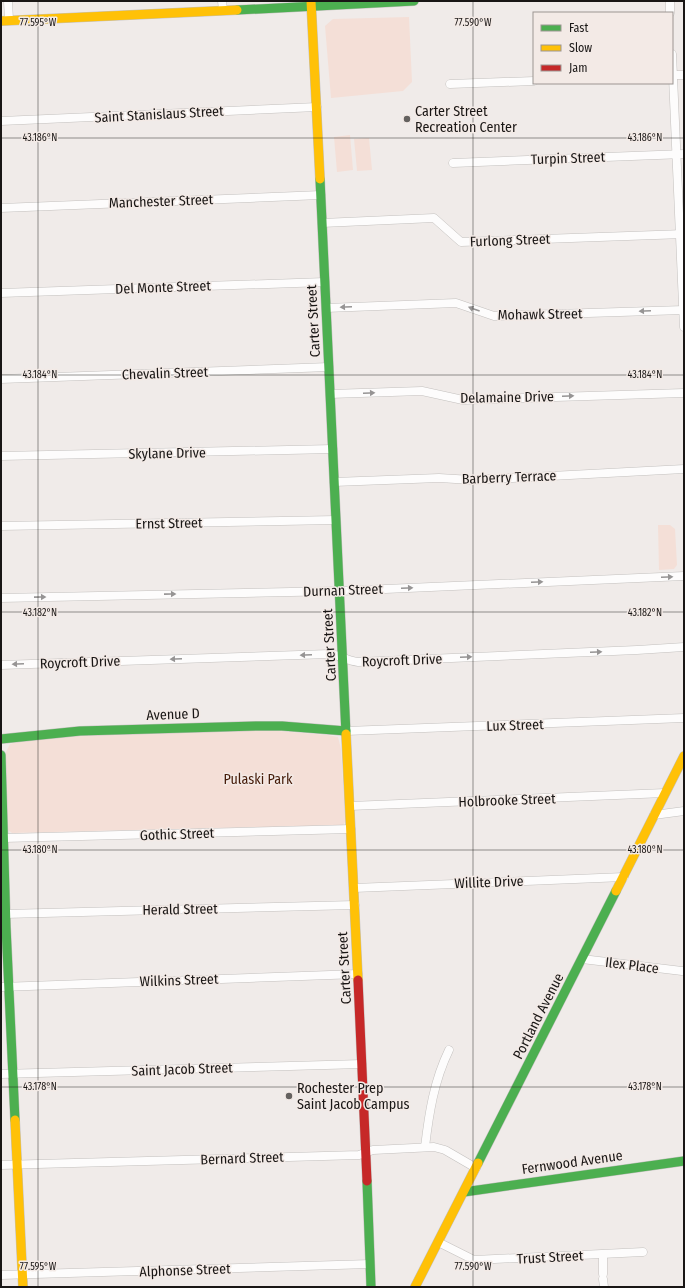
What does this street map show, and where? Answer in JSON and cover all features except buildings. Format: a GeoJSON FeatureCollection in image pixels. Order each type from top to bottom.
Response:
{"type":"FeatureCollection","features":[{"type":"Feature","properties":{"kind":"main road"},"geometry":{"type":"LineString","coordinates":[[5,21],[222,6],[414,1]]}},
{"type":"Feature","properties":{"kind":"main road","name":"Carter Street"},"geometry":{"type":"LineString","coordinates":[[311,4],[355,905],[371,1287]]}},
{"type":"Feature","properties":{"kind":"main road","name":"Avenue D"},"geometry":{"type":"LineString","coordinates":[[1,739],[80,731],[257,726],[346,731]]}},
{"type":"Feature","properties":{"kind":"main road"},"geometry":{"type":"LineString","coordinates":[[1,755],[5,914],[3,927],[4,986],[12,1074],[22,1287]]}},
{"type":"Feature","properties":{"kind":"main road","name":"Portland Avenue"},"geometry":{"type":"LineString","coordinates":[[415,1287],[684,756]]}},
{"type":"Feature","properties":{"kind":"main road","name":"Fernwood Avenue"},"geometry":{"type":"LineString","coordinates":[[464,1192],[684,1161]]}},
{"type":"Feature","properties":{"kind":"street"},"geometry":{"type":"LineString","coordinates":[[5,21],[8,1]]}},
{"type":"Feature","properties":{"kind":"street"},"geometry":{"type":"LineString","coordinates":[[670,1],[670,12]]}},
{"type":"Feature","properties":{"kind":"street"},"geometry":{"type":"LineString","coordinates":[[673,75],[684,75]]}},
{"type":"Feature","properties":{"kind":"street"},"geometry":{"type":"LineString","coordinates":[[450,84],[533,81]]}},
{"type":"Feature","properties":{"kind":"street"},"geometry":{"type":"LineString","coordinates":[[673,84],[680,154],[684,327]]}},
{"type":"Feature","properties":{"kind":"street","name":"Saint Stanislaus Street"},"geometry":{"type":"LineString","coordinates":[[1,121],[317,107]]}},
{"type":"Feature","properties":{"kind":"street","name":"Turpin Street"},"geometry":{"type":"LineString","coordinates":[[453,163],[680,154]]}},
{"type":"Feature","properties":{"kind":"street","name":"Manchester Street"},"geometry":{"type":"LineString","coordinates":[[1,208],[321,195]]}},
{"type":"Feature","properties":{"kind":"street","name":"Furlong Street"},"geometry":{"type":"LineString","coordinates":[[322,223],[434,218],[460,242],[682,234]]}},
{"type":"Feature","properties":{"kind":"street","name":"Del Monte Street"},"geometry":{"type":"LineString","coordinates":[[1,293],[325,282]]}},
{"type":"Feature","properties":{"kind":"street","name":"Mohawk Street"},"geometry":{"type":"LineString","coordinates":[[326,308],[456,302],[494,316],[684,310]]}},
{"type":"Feature","properties":{"kind":"street","name":"Chevalin Street"},"geometry":{"type":"LineString","coordinates":[[1,379],[329,367]]}},
{"type":"Feature","properties":{"kind":"street","name":"Delamaine Drive"},"geometry":{"type":"LineString","coordinates":[[330,394],[422,391],[463,400],[684,393]]}},
{"type":"Feature","properties":{"kind":"street","name":"Skylane Drive"},"geometry":{"type":"LineString","coordinates":[[1,456],[333,449]]}},
{"type":"Feature","properties":{"kind":"street","name":"Barberry Terrace"},"geometry":{"type":"LineString","coordinates":[[334,482],[439,478],[472,480],[684,469]]}},
{"type":"Feature","properties":{"kind":"street","name":"Ernst Street"},"geometry":{"type":"LineString","coordinates":[[1,526],[336,520]]}},
{"type":"Feature","properties":{"kind":"street","name":"Durnan Street"},"geometry":{"type":"LineString","coordinates":[[1,598],[340,590],[684,576]]}},
{"type":"Feature","properties":{"kind":"street","name":"Roycroft Drive"},"geometry":{"type":"LineString","coordinates":[[1,665],[328,654],[336,654],[351,662],[358,662],[629,651],[684,647]]}},
{"type":"Feature","properties":{"kind":"street","name":"Lux Street"},"geometry":{"type":"LineString","coordinates":[[346,731],[684,718]]}},
{"type":"Feature","properties":{"kind":"street","name":"Holbrooke Street"},"geometry":{"type":"LineString","coordinates":[[350,806],[665,793]]}},
{"type":"Feature","properties":{"kind":"street"},"geometry":{"type":"LineString","coordinates":[[654,815],[684,811]]}},
{"type":"Feature","properties":{"kind":"street","name":"Gothic Street"},"geometry":{"type":"LineString","coordinates":[[4,838],[351,829]]}},
{"type":"Feature","properties":{"kind":"street","name":"Willite Drive"},"geometry":{"type":"LineString","coordinates":[[354,888],[624,877]]}},
{"type":"Feature","properties":{"kind":"street","name":"Herald Street"},"geometry":{"type":"LineString","coordinates":[[5,914],[355,905]]}},
{"type":"Feature","properties":{"kind":"street","name":"Ilex Place"},"geometry":{"type":"LineString","coordinates":[[582,959],[682,971]]}},
{"type":"Feature","properties":{"kind":"street","name":"Wilkins Street"},"geometry":{"type":"LineString","coordinates":[[4,986],[358,974]]}},
{"type":"Feature","properties":{"kind":"street"},"geometry":{"type":"LineString","coordinates":[[425,1147],[429,1115],[436,1083],[441,1066],[449,1050]]}},
{"type":"Feature","properties":{"kind":"street","name":"Saint Jacob Street"},"geometry":{"type":"LineString","coordinates":[[1,1074],[362,1064]]}},
{"type":"Feature","properties":{"kind":"street","name":"Bernard Street"},"geometry":{"type":"LineString","coordinates":[[1,1165],[359,1155],[373,1150],[425,1147],[440,1148],[476,1168]]}},
{"type":"Feature","properties":{"kind":"street","name":"Trust Street"},"geometry":{"type":"LineString","coordinates":[[438,1242],[474,1260],[643,1252]]}},
{"type":"Feature","properties":{"kind":"street"},"geometry":{"type":"LineString","coordinates":[[603,1254],[603,1280]]}},
{"type":"Feature","properties":{"kind":"street","name":"Alphonse Street"},"geometry":{"type":"LineString","coordinates":[[1,1275],[370,1264]]}},
{"type":"Feature","properties":{"kind":"green space"},"geometry":{"type":"Polygon","coordinates":[[[409,17],[412,82],[403,91],[331,98],[325,26],[333,19],[409,17]]]}},
{"type":"Feature","properties":{"kind":"green space"},"geometry":{"type":"Polygon","coordinates":[[[350,135],[353,170],[337,172],[334,137],[350,135]]]}},
{"type":"Feature","properties":{"kind":"green space"},"geometry":{"type":"Polygon","coordinates":[[[369,138],[372,170],[357,171],[354,139],[369,138]]]}},
{"type":"Feature","properties":{"kind":"green space"},"geometry":{"type":"Polygon","coordinates":[[[658,525],[670,525],[675,529],[677,565],[674,569],[659,570],[658,525]]]}},
{"type":"Feature","properties":{"kind":"green space","name":"Pulaski Park"},"geometry":{"type":"Polygon","coordinates":[[[266,730],[338,737],[341,749],[345,816],[345,822],[343,825],[12,833],[8,830],[6,752],[10,744],[19,741],[81,735],[266,730]]]}},
{"type":"Feature","properties":{"kind":"traffic: fast"},"geometry":{"type":"LineString","coordinates":[[237,10],[414,1]]}},
{"type":"Feature","properties":{"kind":"traffic: fast"},"geometry":{"type":"LineString","coordinates":[[320,179],[346,734]]}},
{"type":"Feature","properties":{"kind":"traffic: fast"},"geometry":{"type":"LineString","coordinates":[[1,739],[80,731],[257,726],[282,726],[346,731]]}},
{"type":"Feature","properties":{"kind":"traffic: fast"},"geometry":{"type":"LineString","coordinates":[[1,755],[6,927],[15,1120]]}},
{"type":"Feature","properties":{"kind":"traffic: fast"},"geometry":{"type":"LineString","coordinates":[[478,1163],[616,891]]}},
{"type":"Feature","properties":{"kind":"traffic: fast"},"geometry":{"type":"LineString","coordinates":[[464,1192],[684,1161]]}},
{"type":"Feature","properties":{"kind":"traffic: fast"},"geometry":{"type":"LineString","coordinates":[[367,1181],[371,1287]]}},
{"type":"Feature","properties":{"kind":"traffic: slow"},"geometry":{"type":"LineString","coordinates":[[311,1],[320,179]]}},
{"type":"Feature","properties":{"kind":"traffic: slow"},"geometry":{"type":"LineString","coordinates":[[1,21],[237,10]]}},
{"type":"Feature","properties":{"kind":"traffic: slow"},"geometry":{"type":"LineString","coordinates":[[346,734],[358,980]]}},
{"type":"Feature","properties":{"kind":"traffic: slow"},"geometry":{"type":"LineString","coordinates":[[616,891],[684,756]]}},
{"type":"Feature","properties":{"kind":"traffic: slow"},"geometry":{"type":"LineString","coordinates":[[15,1120],[23,1287]]}},
{"type":"Feature","properties":{"kind":"traffic: slow"},"geometry":{"type":"LineString","coordinates":[[415,1287],[478,1163]]}},
{"type":"Feature","properties":{"kind":"traffic: jam"},"geometry":{"type":"LineString","coordinates":[[358,980],[367,1181]]}},
{"type":"Feature","properties":{"kind":"place","name":"Carter Street Recreation Center"},"geometry":{"type":"Point","coordinates":[407,119]}},
{"type":"Feature","properties":{"kind":"place","name":"Rochester Prep Saint Jacob Campus"},"geometry":{"type":"Point","coordinates":[289,1096]}}]}
